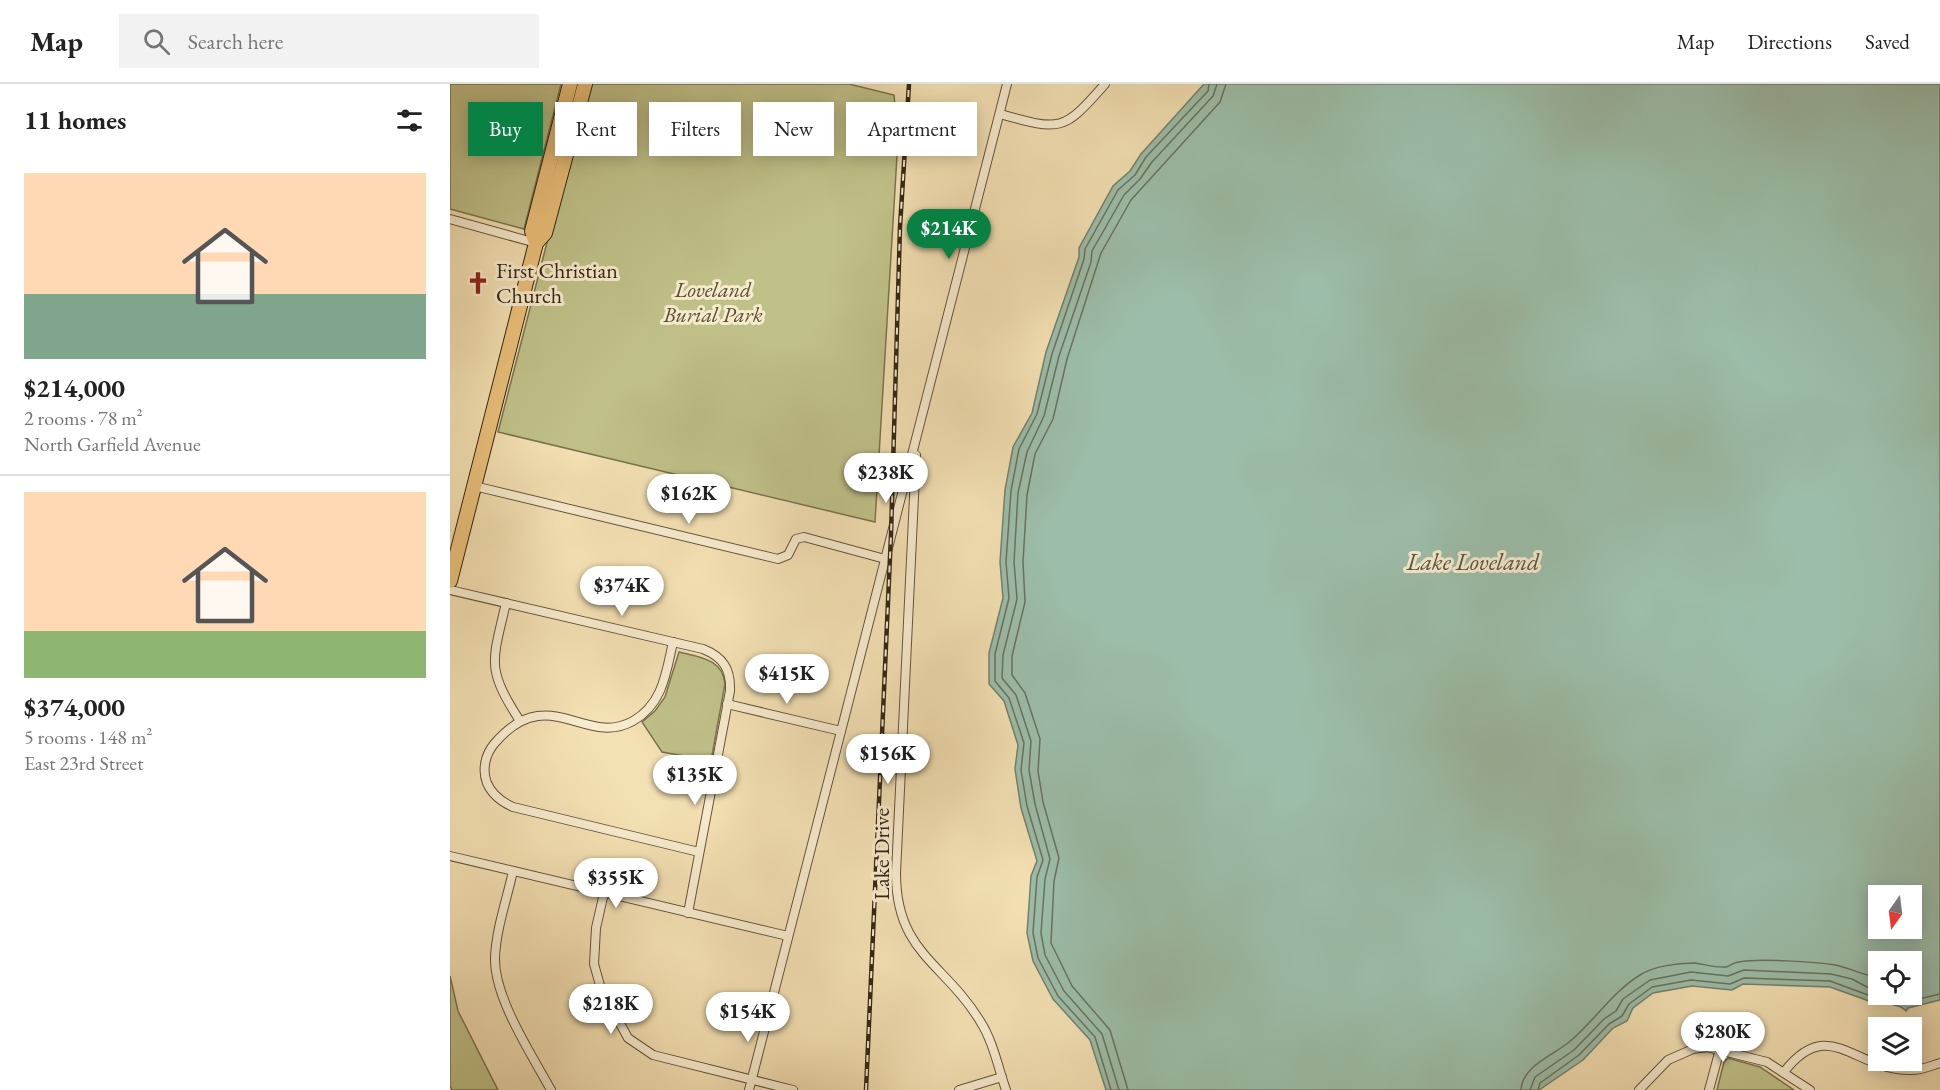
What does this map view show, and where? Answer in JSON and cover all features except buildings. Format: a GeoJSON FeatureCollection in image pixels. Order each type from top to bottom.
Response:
{"type":"FeatureCollection","features":[{"type":"Feature","properties":{"kind":"highway"},"geometry":{"type":"LineString","coordinates":[[536,243],[532,231],[570,84]]}},
{"type":"Feature","properties":{"kind":"highway"},"geometry":{"type":"LineString","coordinates":[[450,580],[536,243],[545,233],[585,84]]}},
{"type":"Feature","properties":{"kind":"street"},"geometry":{"type":"LineString","coordinates":[[749,1090],[1007,84]]}},
{"type":"Feature","properties":{"kind":"street"},"geometry":{"type":"LineString","coordinates":[[1000,114],[1046,126],[1061,124],[1076,116],[1105,84]]}},
{"type":"Feature","properties":{"kind":"street"},"geometry":{"type":"LineString","coordinates":[[450,219],[536,243]]}},
{"type":"Feature","properties":{"kind":"street","name":"Lake Drive"},"geometry":{"type":"LineString","coordinates":[[915,442],[896,894],[900,914],[909,936],[982,1022],[1006,1090]]}},
{"type":"Feature","properties":{"kind":"street"},"geometry":{"type":"LineString","coordinates":[[474,486],[778,559],[788,555],[793,543],[799,537],[885,559]]}},
{"type":"Feature","properties":{"kind":"street"},"geometry":{"type":"LineString","coordinates":[[450,590],[673,642],[712,653],[725,663],[730,679],[727,704],[688,913]]}},
{"type":"Feature","properties":{"kind":"street"},"geometry":{"type":"LineString","coordinates":[[506,603],[494,660],[495,675],[501,690],[520,721]]}},
{"type":"Feature","properties":{"kind":"street"},"geometry":{"type":"LineString","coordinates":[[673,642],[662,690],[646,712],[633,721],[604,726],[538,714],[520,721],[492,746],[485,764],[485,778],[492,792],[505,803],[527,811],[699,852]]}},
{"type":"Feature","properties":{"kind":"street"},"geometry":{"type":"LineString","coordinates":[[727,704],[841,731]]}},
{"type":"Feature","properties":{"kind":"street"},"geometry":{"type":"LineString","coordinates":[[450,856],[788,936]]}},
{"type":"Feature","properties":{"kind":"street"},"geometry":{"type":"LineString","coordinates":[[513,871],[496,948],[496,972],[504,998],[551,1090]]}},
{"type":"Feature","properties":{"kind":"street"},"geometry":{"type":"LineString","coordinates":[[604,893],[596,928],[594,964],[601,988],[628,1038],[653,1055],[793,1090]]}},
{"type":"Feature","properties":{"kind":"street"},"geometry":{"type":"LineString","coordinates":[[1784,1072],[1804,1050],[1822,1044],[1902,1070],[1919,1070],[1940,1063]]}},
{"type":"Feature","properties":{"kind":"street"},"geometry":{"type":"LineString","coordinates":[[1639,1090],[1672,1058],[1700,1047],[1720,1049],[1760,1059],[1810,1090]]}},
{"type":"Feature","properties":{"kind":"street"},"geometry":{"type":"LineString","coordinates":[[1709,1090],[1720,1049]]}},
{"type":"Feature","properties":{"kind":"street"},"geometry":{"type":"LineString","coordinates":[[959,1090],[1002,1077]]}},
{"type":"Feature","properties":{"kind":"green space"},"geometry":{"type":"Polygon","coordinates":[[[450,84],[561,84],[543,155],[543,102],[468,102],[468,156],[543,156],[524,229],[450,209],[450,84]]]}},
{"type":"Feature","properties":{"kind":"green space","name":"Loveland Burial Park"},"geometry":{"type":"Polygon","coordinates":[[[588,84],[849,84],[894,95],[895,102],[846,102],[846,156],[897,156],[875,522],[498,432],[569,156],[637,156],[637,102],[583,102],[588,84]]]}},
{"type":"Feature","properties":{"kind":"green space"},"geometry":{"type":"Polygon","coordinates":[[[679,652],[709,660],[720,669],[723,676],[725,684],[711,761],[662,752],[642,722],[655,711],[665,697],[679,652]]]}},
{"type":"Feature","properties":{"kind":"green space"},"geometry":{"type":"Polygon","coordinates":[[[450,976],[458,1011],[498,1090],[452,1090],[450,1086],[450,976]]]}},
{"type":"Feature","properties":{"kind":"green space"},"geometry":{"type":"Polygon","coordinates":[[[1728,1058],[1760,1067],[1794,1090],[1717,1090],[1724,1062],[1728,1058]]]}},
{"type":"Feature","properties":{"kind":"water","name":"Lake Loveland"},"geometry":{"type":"Polygon","coordinates":[[[1204,84],[1940,84],[1940,1000],[1922,1004],[1922,951],[1868,951],[1868,1001],[1830,987],[1743,984],[1732,990],[1692,986],[1653,993],[1633,1008],[1627,1021],[1613,1028],[1583,1060],[1539,1090],[1106,1090],[1090,1040],[1053,999],[1033,961],[1027,933],[1031,876],[1037,861],[1021,808],[1015,769],[1018,745],[1004,701],[989,684],[989,653],[1003,598],[1000,562],[1005,490],[1013,447],[1032,413],[1046,352],[1079,257],[1079,248],[1113,186],[1130,171],[1141,154],[1204,84]]]}},
{"type":"Feature","properties":{"kind":"water","name":"Lake Loveland"},"geometry":{"type":"Polygon","coordinates":[[[1894,1005],[1920,1005],[1908,1008],[1906,1011],[1894,1005]]]}},
{"type":"Feature","properties":{"kind":"railway"},"geometry":{"type":"LineString","coordinates":[[866,1090],[891,535],[900,227],[909,84]]}},
{"type":"Feature","properties":{"kind":"place","name":"First Christian Church"},"geometry":{"type":"Point","coordinates":[478,283]}}]}
